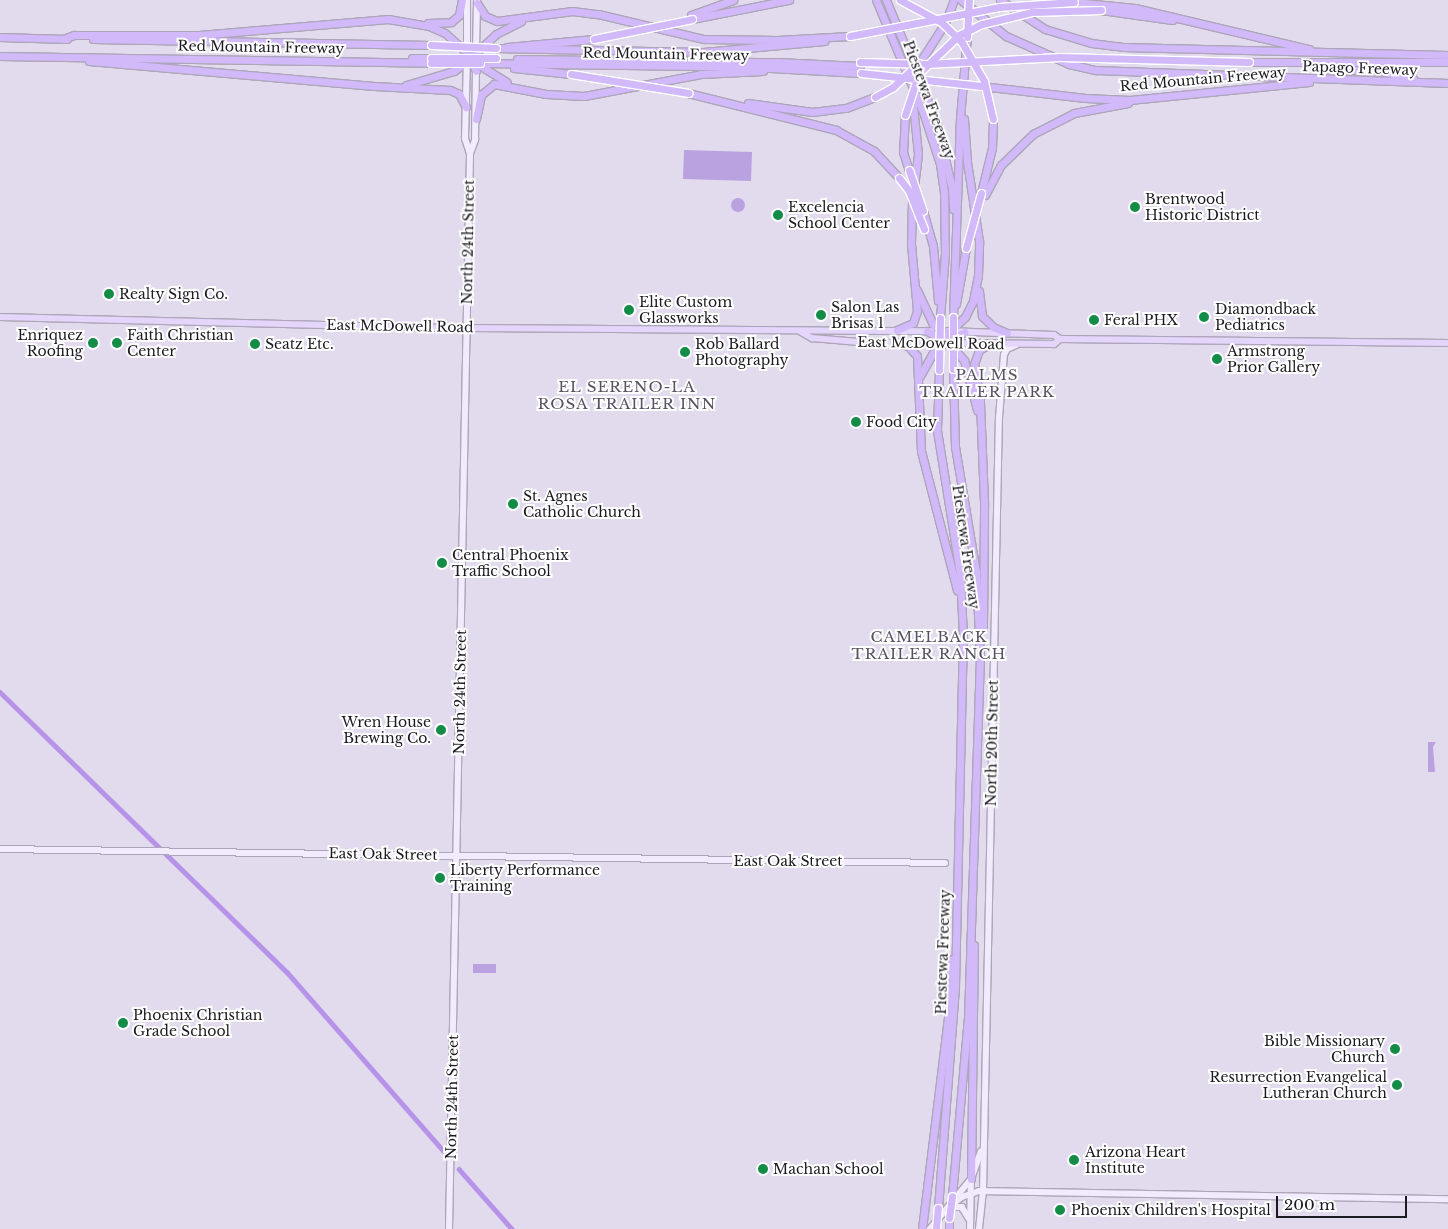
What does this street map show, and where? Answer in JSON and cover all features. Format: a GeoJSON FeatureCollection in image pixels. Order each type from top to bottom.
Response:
{"type":"FeatureCollection","features":[{"type":"Feature","properties":{"kind":"highway"},"geometry":{"type":"LineString","coordinates":[[63,39],[74,35],[199,35],[357,20],[400,20],[447,24],[459,15],[462,0]]}},
{"type":"Feature","properties":{"kind":"highway"},"geometry":{"type":"LineString","coordinates":[[691,17],[733,0]]}},
{"type":"Feature","properties":{"kind":"highway"},"geometry":{"type":"LineString","coordinates":[[496,48],[594,38],[691,17],[788,0]]}},
{"type":"Feature","properties":{"kind":"highway","name":"Piestewa Freeway"},"geometry":{"type":"LineString","coordinates":[[876,0],[899,53],[934,145],[944,192],[945,253],[940,318],[937,430],[960,574],[962,613],[952,1040],[936,1229]]}},
{"type":"Feature","properties":{"kind":"highway"},"geometry":{"type":"LineString","coordinates":[[881,0],[899,53]]}},
{"type":"Feature","properties":{"kind":"highway"},"geometry":{"type":"LineString","coordinates":[[886,0],[937,123],[952,189],[955,260]]}},
{"type":"Feature","properties":{"kind":"highway"},"geometry":{"type":"LineString","coordinates":[[900,0],[941,22],[961,41],[979,70],[991,103],[992,153],[963,264],[953,317]]}},
{"type":"Feature","properties":{"kind":"highway"},"geometry":{"type":"LineString","coordinates":[[497,63],[812,112],[846,108],[893,87],[920,62],[945,23],[954,0]]}},
{"type":"Feature","properties":{"kind":"highway","name":"Papago Freeway"},"geometry":{"type":"LineString","coordinates":[[961,0],[1006,36],[1035,51],[1087,68],[1129,73],[1448,83]]}},
{"type":"Feature","properties":{"kind":"highway","name":"Piestewa Freeway"},"geometry":{"type":"LineString","coordinates":[[949,1229],[972,925],[980,658],[976,572],[955,447],[953,369],[953,317],[962,92],[970,0]]}},
{"type":"Feature","properties":{"kind":"highway","name":"Papago Freeway"},"geometry":{"type":"LineString","coordinates":[[1000,0],[1045,29],[1091,43],[1124,47],[1448,55]]}},
{"type":"Feature","properties":{"kind":"highway"},"geometry":{"type":"LineString","coordinates":[[477,1],[485,16],[497,21],[584,12],[677,35],[719,40],[850,36]]}},
{"type":"Feature","properties":{"kind":"highway","name":"Red Mountain Freeway"},"geometry":{"type":"LineString","coordinates":[[0,37],[431,45],[620,53],[752,50],[850,36],[1008,6],[1074,2],[1134,8],[1319,52]]}},
{"type":"Feature","properties":{"kind":"highway"},"geometry":{"type":"LineString","coordinates":[[940,318],[933,246],[904,152],[905,114],[919,73],[959,35],[982,24],[1032,12],[1101,10],[1210,26]]}},
{"type":"Feature","properties":{"kind":"highway"},"geometry":{"type":"LineString","coordinates":[[394,87],[444,76],[472,59],[501,30],[538,16]]}},
{"type":"Feature","properties":{"kind":"highway"},"geometry":{"type":"LineString","coordinates":[[400,20],[445,33],[472,59],[512,85]]}},
{"type":"Feature","properties":{"kind":"highway"},"geometry":{"type":"LineString","coordinates":[[620,53],[860,67],[926,68],[1044,61],[1249,64],[1448,62]]}},
{"type":"Feature","properties":{"kind":"highway","name":"Red Mountain Freeway"},"geometry":{"type":"LineString","coordinates":[[0,56],[367,61],[472,59],[497,63],[782,68],[860,67],[981,86],[1085,98],[1160,98],[1329,79]]}},
{"type":"Feature","properties":{"kind":"highway"},"geometry":{"type":"LineString","coordinates":[[52,57],[394,87],[450,90],[459,94],[466,108]]}},
{"type":"Feature","properties":{"kind":"highway"},"geometry":{"type":"LineString","coordinates":[[472,59],[476,71]]}},
{"type":"Feature","properties":{"kind":"highway"},"geometry":{"type":"LineString","coordinates":[[431,60],[497,63],[777,62],[860,67]]}},
{"type":"Feature","properties":{"kind":"highway"},"geometry":{"type":"LineString","coordinates":[[1249,64],[1385,72],[1429,83]]}},
{"type":"Feature","properties":{"kind":"highway"},"geometry":{"type":"LineString","coordinates":[[476,119],[480,98],[487,88],[498,84],[512,85],[558,96],[596,96],[701,74],[782,68]]}},
{"type":"Feature","properties":{"kind":"highway"},"geometry":{"type":"LineString","coordinates":[[897,330],[910,326],[916,318],[917,290],[911,218],[917,134],[909,78]]}},
{"type":"Feature","properties":{"kind":"highway"},"geometry":{"type":"LineString","coordinates":[[962,92],[966,162],[979,241],[978,276],[982,316],[993,327],[1007,333]]}},
{"type":"Feature","properties":{"kind":"highway"},"geometry":{"type":"LineString","coordinates":[[688,93],[836,130],[874,151],[899,178],[908,191],[924,228],[936,278]]}},
{"type":"Feature","properties":{"kind":"highway"},"geometry":{"type":"LineString","coordinates":[[967,248],[992,179],[1015,149],[1043,128],[1093,108],[1160,98]]}},
{"type":"Feature","properties":{"kind":"highway"},"geometry":{"type":"LineString","coordinates":[[918,384],[927,360],[969,312],[978,276]]}},
{"type":"Feature","properties":{"kind":"highway"},"geometry":{"type":"LineString","coordinates":[[917,290],[945,338],[966,366],[979,416]]}},
{"type":"Feature","properties":{"kind":"highway"},"geometry":{"type":"LineString","coordinates":[[926,331],[959,344]]}},
{"type":"Feature","properties":{"kind":"highway"},"geometry":{"type":"LineString","coordinates":[[928,343],[964,332]]}},
{"type":"Feature","properties":{"kind":"highway"},"geometry":{"type":"LineString","coordinates":[[897,343],[908,346],[915,353],[921,451],[962,613]]}},
{"type":"Feature","properties":{"kind":"highway"},"geometry":{"type":"LineString","coordinates":[[980,658],[985,563],[975,359],[980,350],[990,344]]}},
{"type":"Feature","properties":{"kind":"highway"},"geometry":{"type":"LineString","coordinates":[[922,1229],[956,924]]}},
{"type":"Feature","properties":{"kind":"highway"},"geometry":{"type":"LineString","coordinates":[[972,925],[976,956],[972,1179]]}},
{"type":"Feature","properties":{"kind":"main road","name":"East McDowell Road"},"geometry":{"type":"LineString","coordinates":[[0,317],[466,328],[801,332],[814,328],[926,331]]}},
{"type":"Feature","properties":{"kind":"main road","name":"East McDowell Road"},"geometry":{"type":"LineString","coordinates":[[801,332],[818,339],[928,343]]}},
{"type":"Feature","properties":{"kind":"main road","name":"East McDowell Road"},"geometry":{"type":"LineString","coordinates":[[964,332],[1054,335],[1060,339],[1448,343]]}},
{"type":"Feature","properties":{"kind":"main road","name":"East McDowell Road"},"geometry":{"type":"LineString","coordinates":[[959,344],[1054,344],[1060,339]]}},
{"type":"Feature","properties":{"kind":"street","name":"North 24th Street"},"geometry":{"type":"LineString","coordinates":[[467,0],[472,59]]}},
{"type":"Feature","properties":{"kind":"street","name":"North 24th Street"},"geometry":{"type":"LineString","coordinates":[[470,154],[465,139],[466,108],[477,1]]}},
{"type":"Feature","properties":{"kind":"street","name":"North 24th Street"},"geometry":{"type":"LineString","coordinates":[[449,1229],[470,154],[475,140],[476,71]]}},
{"type":"Feature","properties":{"kind":"street","name":"North 20th Street"},"geometry":{"type":"LineString","coordinates":[[979,1229],[983,1192],[982,1148],[1002,368],[1006,350],[1016,345]]}},
{"type":"Feature","properties":{"kind":"street","name":"East Oak Street"},"geometry":{"type":"LineString","coordinates":[[0,849],[946,863]]}},
{"type":"Feature","properties":{"kind":"street","name":"North 20th Street"},"geometry":{"type":"LineString","coordinates":[[970,1229],[972,1179],[982,1148]]}},
{"type":"Feature","properties":{"kind":"street","name":"North 20th Street"},"geometry":{"type":"LineString","coordinates":[[930,1229],[972,1179]]}},
{"type":"Feature","properties":{"kind":"street"},"geometry":{"type":"LineString","coordinates":[[972,1179],[983,1192]]}},
{"type":"Feature","properties":{"kind":"street"},"geometry":{"type":"LineString","coordinates":[[948,1207],[971,1193],[983,1192],[1448,1199]]}},
{"type":"Feature","properties":{"kind":"street"},"geometry":{"type":"LineString","coordinates":[[948,1207],[964,1208],[970,1221]]}},
{"type":"Feature","properties":{"kind":"shaded area"},"geometry":{"type":"Polygon","coordinates":[[[684,150],[752,152],[751,181],[683,179],[684,150]]]}},
{"type":"Feature","properties":{"kind":"shaded area"},"geometry":{"type":"Polygon","coordinates":[[[735,198],[741,198],[745,205],[741,212],[735,212],[731,208],[731,202],[735,198]]]}},
{"type":"Feature","properties":{"kind":"shaded area"},"geometry":{"type":"Polygon","coordinates":[[[1428,742],[1436,742],[1433,747],[1435,772],[1428,772],[1428,742]]]}},
{"type":"Feature","properties":{"kind":"shaded area"},"geometry":{"type":"Polygon","coordinates":[[[473,964],[496,964],[496,973],[473,973],[473,964]]]}},
{"type":"Feature","properties":{"kind":"waterway"},"geometry":{"type":"LineString","coordinates":[[0,692],[287,972],[443,1150]]}},
{"type":"Feature","properties":{"kind":"waterway"},"geometry":{"type":"LineString","coordinates":[[459,1169],[512,1229]]}},
{"type":"Feature","properties":{"kind":"place","name":"Brentwood Historic District"},"geometry":{"type":"Point","coordinates":[1135,207]}},
{"type":"Feature","properties":{"kind":"place","name":"Excelencia School Center"},"geometry":{"type":"Point","coordinates":[778,215]}},
{"type":"Feature","properties":{"kind":"place","name":"Realty Sign Co."},"geometry":{"type":"Point","coordinates":[109,294]}},
{"type":"Feature","properties":{"kind":"place","name":"Elite Custom Glassworks"},"geometry":{"type":"Point","coordinates":[629,310]}},
{"type":"Feature","properties":{"kind":"place","name":"Salon Las Brisas 1"},"geometry":{"type":"Point","coordinates":[821,315]}},
{"type":"Feature","properties":{"kind":"place","name":"Diamondback Pediatrics"},"geometry":{"type":"Point","coordinates":[1204,317]}},
{"type":"Feature","properties":{"kind":"place","name":"Feral PHX"},"geometry":{"type":"Point","coordinates":[1094,320]}},
{"type":"Feature","properties":{"kind":"place","name":"Enriquez Roofing"},"geometry":{"type":"Point","coordinates":[93,343]}},
{"type":"Feature","properties":{"kind":"place","name":"Faith Christian Center"},"geometry":{"type":"Point","coordinates":[117,343]}},
{"type":"Feature","properties":{"kind":"place","name":"Seatz Etc."},"geometry":{"type":"Point","coordinates":[255,344]}},
{"type":"Feature","properties":{"kind":"place","name":"Rob Ballard Photography"},"geometry":{"type":"Point","coordinates":[685,352]}},
{"type":"Feature","properties":{"kind":"place","name":"Armstrong Prior Gallery"},"geometry":{"type":"Point","coordinates":[1217,359]}},
{"type":"Feature","properties":{"kind":"place","name":"Food City"},"geometry":{"type":"Point","coordinates":[856,422]}},
{"type":"Feature","properties":{"kind":"place","name":"St. Agnes Catholic Church"},"geometry":{"type":"Point","coordinates":[513,504]}},
{"type":"Feature","properties":{"kind":"place","name":"Central Phoenix Traffic School"},"geometry":{"type":"Point","coordinates":[442,563]}},
{"type":"Feature","properties":{"kind":"place","name":"Wren House Brewing Co."},"geometry":{"type":"Point","coordinates":[441,730]}},
{"type":"Feature","properties":{"kind":"place","name":"Liberty Performance Training"},"geometry":{"type":"Point","coordinates":[440,878]}},
{"type":"Feature","properties":{"kind":"place","name":"Phoenix Christian Grade School"},"geometry":{"type":"Point","coordinates":[123,1023]}},
{"type":"Feature","properties":{"kind":"place","name":"Bible Missionary Church"},"geometry":{"type":"Point","coordinates":[1395,1049]}},
{"type":"Feature","properties":{"kind":"place","name":"Resurrection Evangelical Lutheran Church"},"geometry":{"type":"Point","coordinates":[1397,1085]}},
{"type":"Feature","properties":{"kind":"place","name":"Arizona Heart Institute"},"geometry":{"type":"Point","coordinates":[1074,1160]}},
{"type":"Feature","properties":{"kind":"place","name":"Machan School"},"geometry":{"type":"Point","coordinates":[763,1169]}},
{"type":"Feature","properties":{"kind":"place","name":"Phoenix Children's Hospital"},"geometry":{"type":"Point","coordinates":[1060,1210]}},
{"type":"Feature","properties":{"kind":"district","name":"PALMS TRAILER PARK"},"geometry":{"type":"Point","coordinates":[987,382]}},
{"type":"Feature","properties":{"kind":"district","name":"EL SERENO-LA ROSA TRAILER INN"},"geometry":{"type":"Point","coordinates":[627,394]}},
{"type":"Feature","properties":{"kind":"district","name":"CAMELBACK TRAILER RANCH"},"geometry":{"type":"Point","coordinates":[929,644]}}]}
